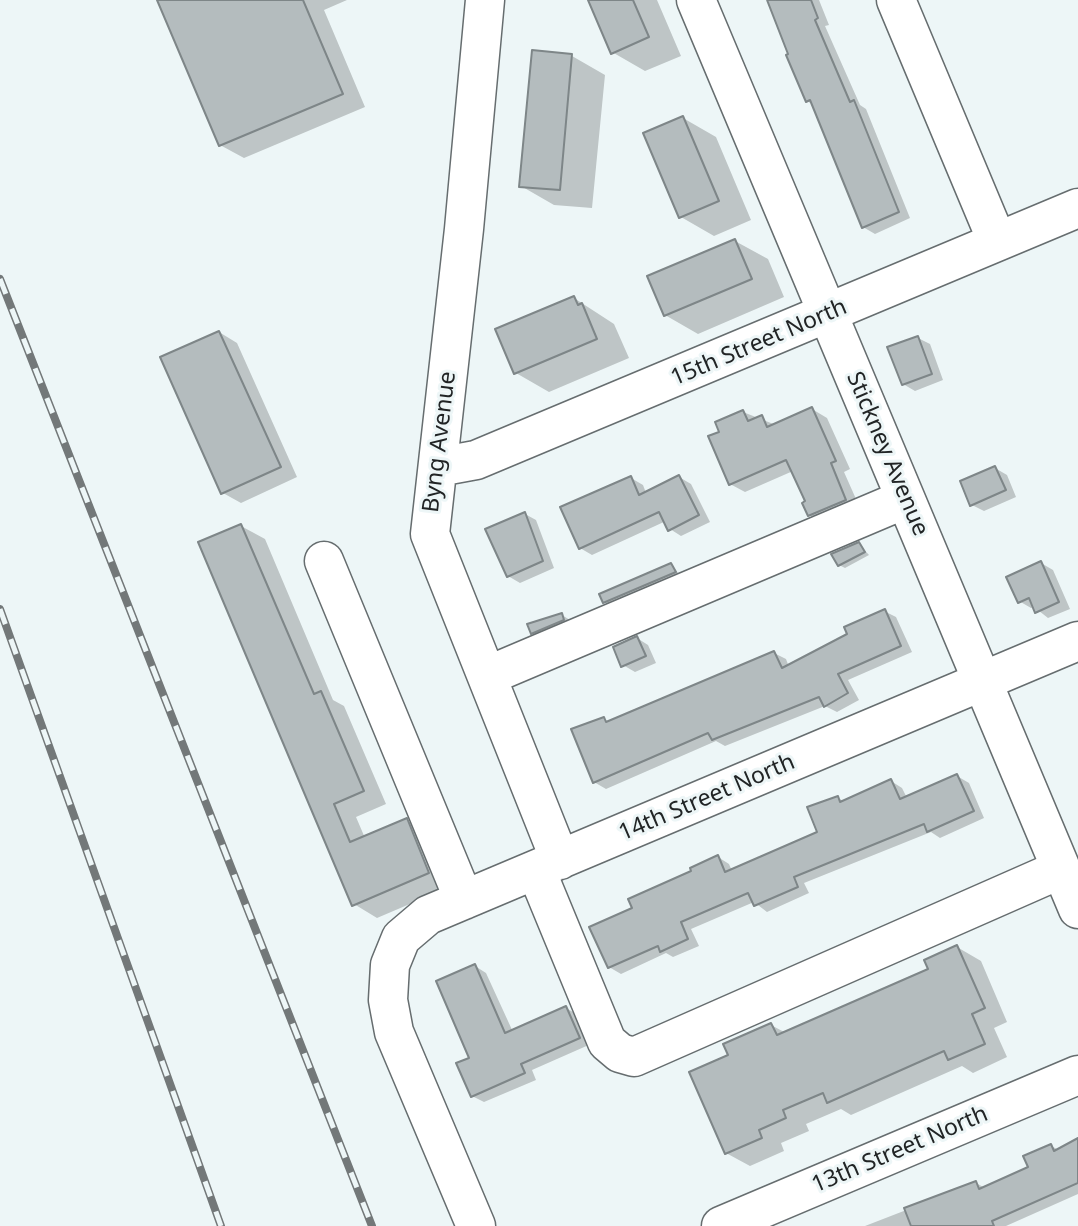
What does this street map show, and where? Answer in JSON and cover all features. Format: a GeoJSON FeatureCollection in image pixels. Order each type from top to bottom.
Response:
{"type":"FeatureCollection","features":[{"type":"Feature","properties":{"kind":"street","name":"Byng Avenue"},"geometry":{"type":"LineString","coordinates":[[485,0],[464,229],[430,534],[487,676],[607,1042],[620,1053],[634,1057],[1061,870]]}},
{"type":"Feature","properties":{"kind":"street","name":"Stickney Avenue"},"geometry":{"type":"LineString","coordinates":[[696,0],[1078,909]]}},
{"type":"Feature","properties":{"kind":"street"},"geometry":{"type":"LineString","coordinates":[[897,0],[997,241]]}},
{"type":"Feature","properties":{"kind":"street","name":"15th Street North"},"geometry":{"type":"LineString","coordinates":[[438,467],[476,460],[1078,208]]}},
{"type":"Feature","properties":{"kind":"street"},"geometry":{"type":"LineString","coordinates":[[487,676],[905,499]]}},
{"type":"Feature","properties":{"kind":"street"},"geometry":{"type":"LineString","coordinates":[[324,561],[464,900]]}},
{"type":"Feature","properties":{"kind":"street","name":"14th Street North"},"geometry":{"type":"LineString","coordinates":[[476,1226],[394,1032],[388,1000],[390,965],[401,939],[428,915],[1078,641]]}},
{"type":"Feature","properties":{"kind":"street","name":"13th Street North"},"geometry":{"type":"LineString","coordinates":[[722,1226],[1078,1075]]}},
{"type":"Feature","properties":{"kind":"building"},"geometry":{"type":"Polygon","coordinates":[[[157,0],[303,0],[343,94],[219,146],[157,0]]]}},
{"type":"Feature","properties":{"kind":"building"},"geometry":{"type":"Polygon","coordinates":[[[588,0],[633,0],[649,37],[611,54],[588,0]]]}},
{"type":"Feature","properties":{"kind":"building"},"geometry":{"type":"Polygon","coordinates":[[[767,0],[811,0],[818,18],[815,20],[850,102],[854,100],[899,212],[862,228],[810,100],[806,102],[786,55],[788,54],[767,0]]]}},
{"type":"Feature","properties":{"kind":"building"},"geometry":{"type":"Polygon","coordinates":[[[532,50],[572,54],[560,190],[519,187],[532,50]]]}},
{"type":"Feature","properties":{"kind":"building"},"geometry":{"type":"Polygon","coordinates":[[[683,116],[719,201],[679,218],[643,133],[683,116]]]}},
{"type":"Feature","properties":{"kind":"building"},"geometry":{"type":"Polygon","coordinates":[[[735,239],[752,279],[664,316],[647,276],[735,239]]]}},
{"type":"Feature","properties":{"kind":"building"},"geometry":{"type":"Polygon","coordinates":[[[574,296],[578,305],[582,303],[597,339],[514,374],[495,329],[574,296]]]}},
{"type":"Feature","properties":{"kind":"building"},"geometry":{"type":"Polygon","coordinates":[[[219,331],[281,467],[221,494],[160,357],[219,331]]]}},
{"type":"Feature","properties":{"kind":"building"},"geometry":{"type":"Polygon","coordinates":[[[918,336],[932,374],[902,385],[887,347],[918,336]]]}},
{"type":"Feature","properties":{"kind":"building"},"geometry":{"type":"Polygon","coordinates":[[[812,407],[836,461],[831,463],[846,500],[808,516],[802,503],[805,501],[786,460],[729,485],[708,436],[719,432],[715,422],[743,410],[748,421],[762,415],[767,427],[812,407]]]}},
{"type":"Feature","properties":{"kind":"building"},"geometry":{"type":"Polygon","coordinates":[[[995,466],[1006,490],[970,506],[960,481],[995,466]]]}},
{"type":"Feature","properties":{"kind":"building"},"geometry":{"type":"Polygon","coordinates":[[[679,475],[699,515],[668,531],[659,512],[579,549],[560,507],[631,476],[639,495],[679,475]]]}},
{"type":"Feature","properties":{"kind":"building"},"geometry":{"type":"Polygon","coordinates":[[[525,512],[543,561],[507,577],[485,529],[525,512]]]}},
{"type":"Feature","properties":{"kind":"building"},"geometry":{"type":"Polygon","coordinates":[[[241,524],[314,694],[321,691],[364,791],[334,804],[350,842],[407,818],[429,873],[352,906],[198,542],[241,524]]]}},
{"type":"Feature","properties":{"kind":"building"},"geometry":{"type":"Polygon","coordinates":[[[859,542],[865,552],[838,566],[831,554],[859,542]]]}},
{"type":"Feature","properties":{"kind":"building"},"geometry":{"type":"Polygon","coordinates":[[[1041,561],[1059,602],[1035,613],[1029,598],[1018,603],[1006,577],[1041,561]]]}},
{"type":"Feature","properties":{"kind":"building"},"geometry":{"type":"Polygon","coordinates":[[[671,563],[676,572],[603,603],[599,594],[671,563]]]}},
{"type":"Feature","properties":{"kind":"building"},"geometry":{"type":"Polygon","coordinates":[[[885,609],[901,646],[838,674],[848,693],[824,707],[819,697],[712,740],[708,733],[593,783],[571,729],[604,717],[606,722],[774,651],[782,668],[847,634],[844,627],[885,609]]]}},
{"type":"Feature","properties":{"kind":"building"},"geometry":{"type":"Polygon","coordinates":[[[562,613],[564,620],[531,634],[527,624],[562,613]]]}},
{"type":"Feature","properties":{"kind":"building"},"geometry":{"type":"Polygon","coordinates":[[[637,636],[646,656],[621,667],[613,647],[637,636]]]}},
{"type":"Feature","properties":{"kind":"building"},"geometry":{"type":"Polygon","coordinates":[[[957,774],[974,811],[927,832],[924,824],[794,877],[798,887],[754,906],[748,893],[681,922],[688,939],[660,952],[658,946],[608,968],[589,927],[632,908],[628,899],[691,871],[690,868],[718,855],[725,872],[817,832],[807,807],[838,796],[840,802],[891,779],[900,799],[957,774]]]}},
{"type":"Feature","properties":{"kind":"building"},"geometry":{"type":"Polygon","coordinates":[[[957,945],[985,1008],[972,1014],[985,1044],[948,1060],[944,1051],[827,1103],[823,1093],[783,1110],[786,1118],[759,1130],[762,1138],[725,1154],[689,1072],[728,1055],[723,1044],[771,1023],[777,1035],[928,969],[924,960],[957,945]]]}},
{"type":"Feature","properties":{"kind":"building"},"geometry":{"type":"Polygon","coordinates":[[[475,964],[505,1033],[566,1006],[580,1038],[521,1064],[525,1073],[471,1097],[456,1063],[469,1058],[436,981],[475,964]]]}},
{"type":"Feature","properties":{"kind":"building"},"geometry":{"type":"Polygon","coordinates":[[[1078,1138],[1078,1183],[992,1221],[994,1226],[911,1226],[904,1208],[976,1181],[979,1189],[1028,1167],[1023,1156],[1051,1144],[1054,1151],[1078,1138]]]}},
{"type":"Feature","properties":{"kind":"railway"},"geometry":{"type":"LineString","coordinates":[[0,279],[372,1226]]}},
{"type":"Feature","properties":{"kind":"railway"},"geometry":{"type":"LineString","coordinates":[[0,609],[221,1226]]}}]}
